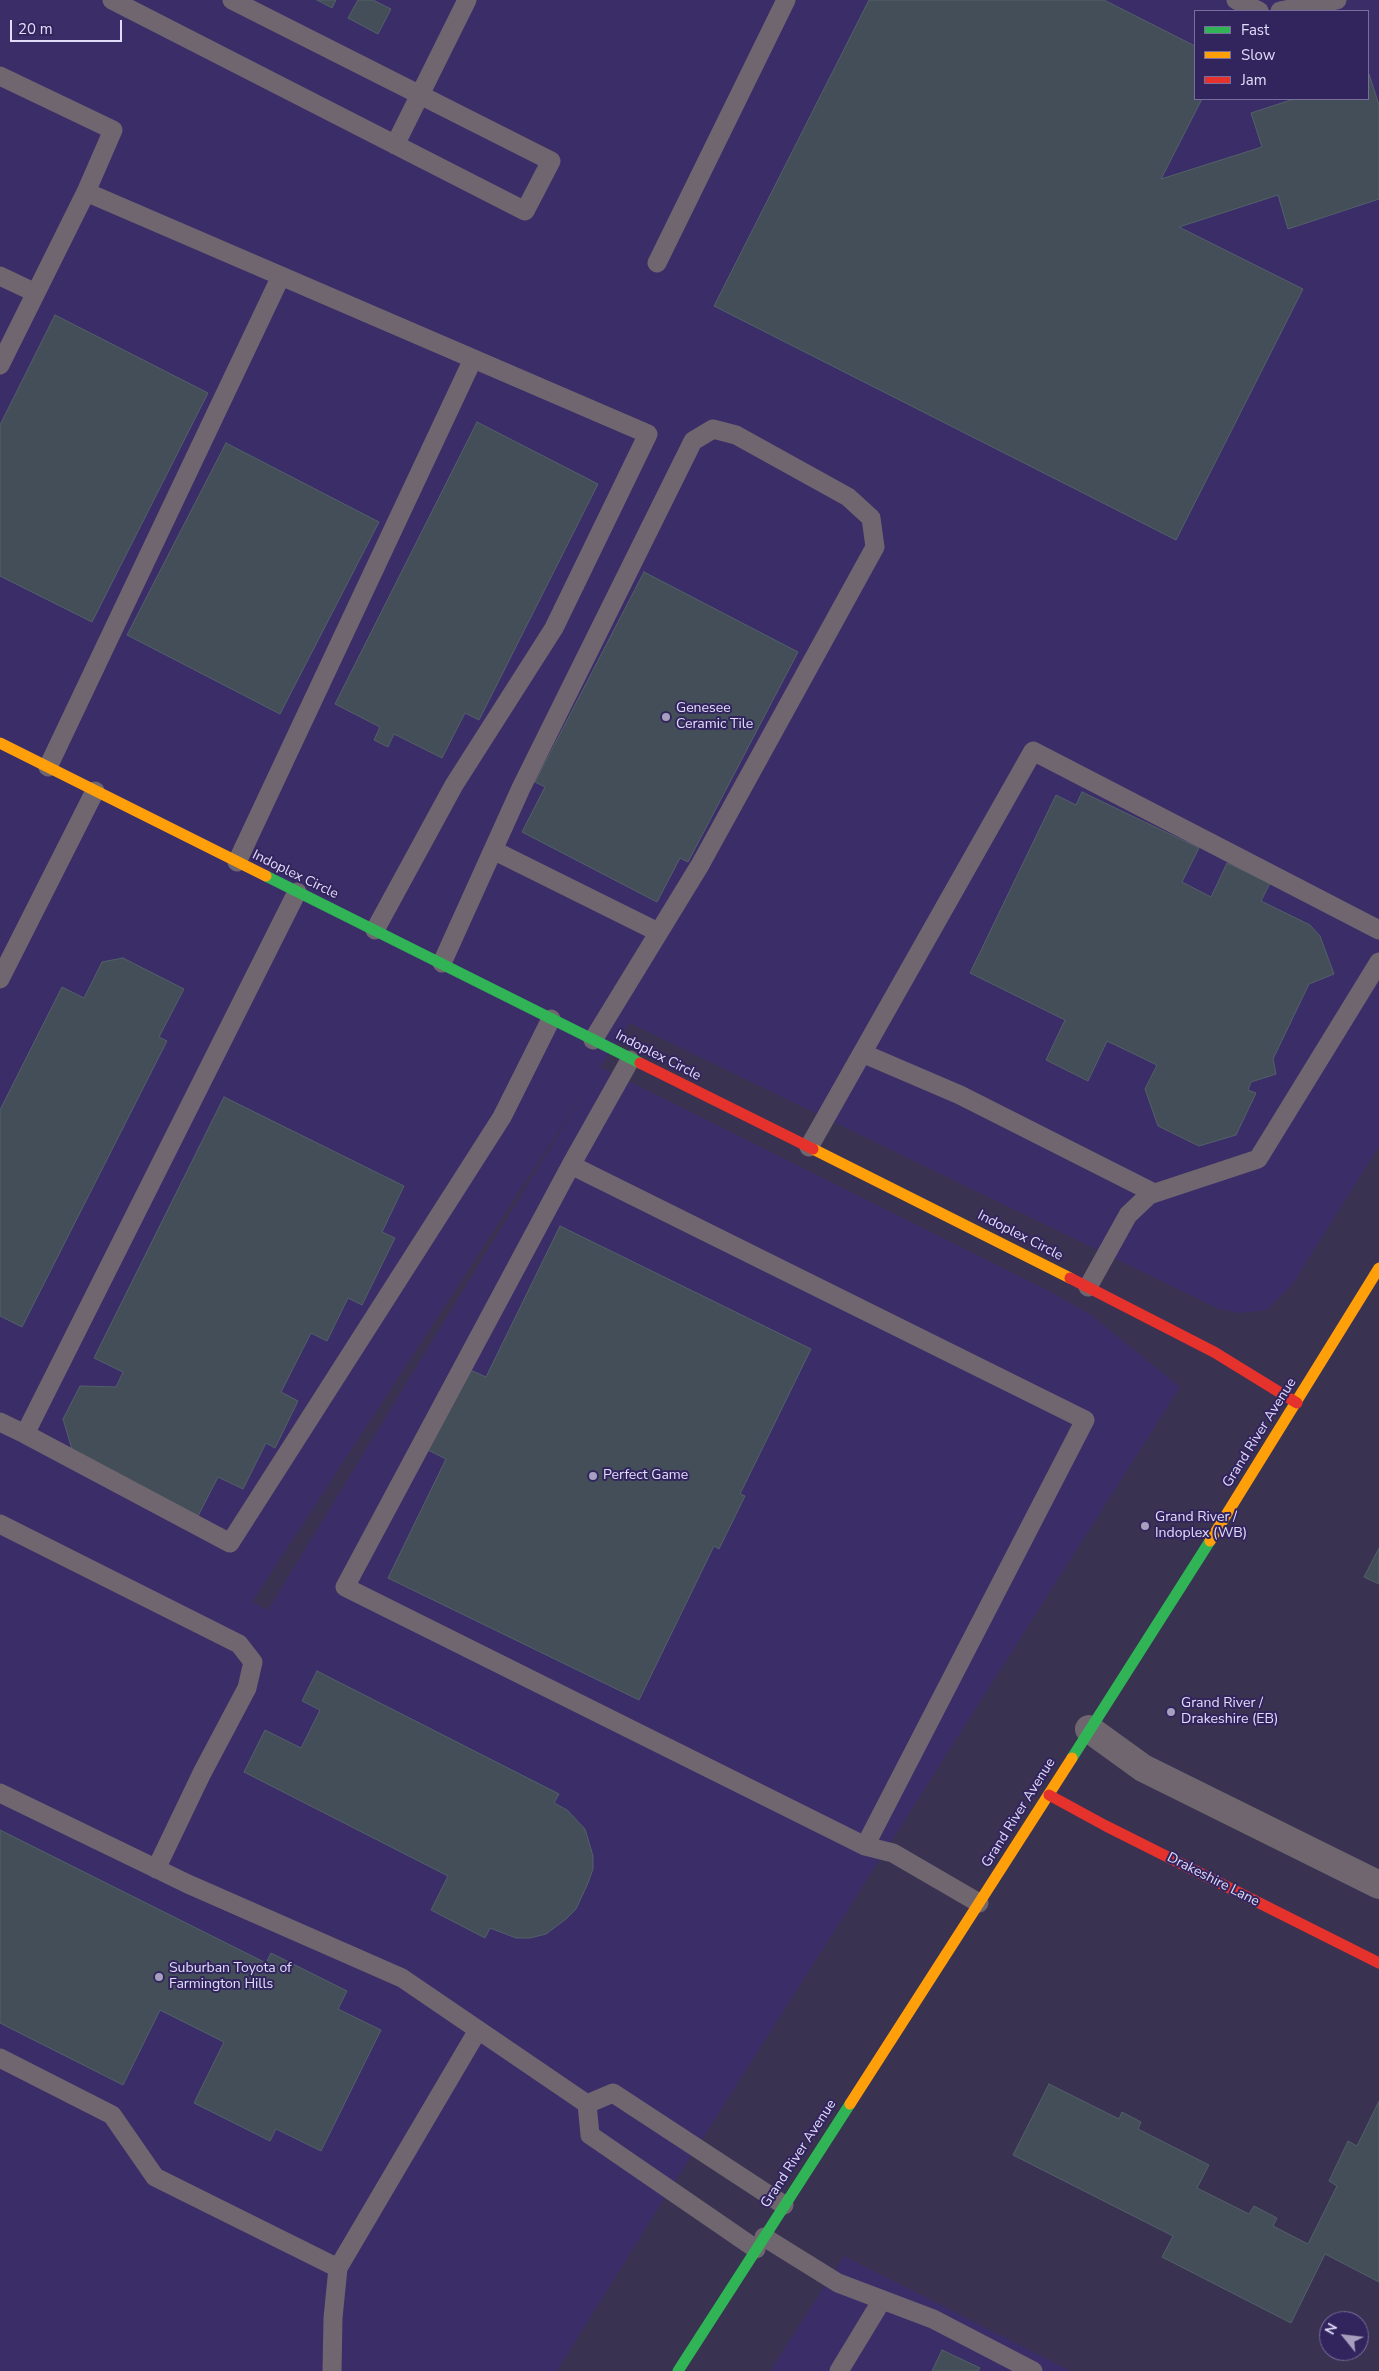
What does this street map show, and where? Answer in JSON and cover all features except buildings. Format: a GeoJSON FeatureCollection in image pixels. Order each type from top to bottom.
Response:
{"type":"FeatureCollection","features":[{"type":"Feature","properties":{"kind":"street","name":"Indoplex Circle"},"geometry":{"type":"LineString","coordinates":[[0,743],[442,963],[630,1060],[809,1147],[1088,1287],[1214,1352],[1297,1403]]}},
{"type":"Feature","properties":{"kind":"street","name":"Grand River Avenue"},"geometry":{"type":"LineString","coordinates":[[678,2371],[1049,1794],[1297,1403],[1379,1268]]}},
{"type":"Feature","properties":{"kind":"street"},"geometry":{"type":"LineString","coordinates":[[1089,1730],[1143,1768],[1379,1885]]}},
{"type":"Feature","properties":{"kind":"street","name":"Drakeshire Lane"},"geometry":{"type":"LineString","coordinates":[[1049,1794],[1106,1826],[1379,1963]]}},
{"type":"Feature","properties":{"kind":"lane"},"geometry":{"type":"LineString","coordinates":[[112,0],[525,212],[550,161],[232,0]]}},
{"type":"Feature","properties":{"kind":"lane"},"geometry":{"type":"LineString","coordinates":[[395,145],[468,0]]}},
{"type":"Feature","properties":{"kind":"lane"},"geometry":{"type":"LineString","coordinates":[[657,263],[786,0]]}},
{"type":"Feature","properties":{"kind":"lane"},"geometry":{"type":"LineString","coordinates":[[1236,0],[1257,10]]}},
{"type":"Feature","properties":{"kind":"lane"},"geometry":{"type":"LineString","coordinates":[[1285,10],[1337,0]]}},
{"type":"Feature","properties":{"kind":"lane"},"geometry":{"type":"LineString","coordinates":[[0,76],[114,130],[86,192],[0,365]]}},
{"type":"Feature","properties":{"kind":"lane"},"geometry":{"type":"LineString","coordinates":[[86,192],[648,434],[554,628],[454,785],[375,930]]}},
{"type":"Feature","properties":{"kind":"lane"},"geometry":{"type":"LineString","coordinates":[[0,276],[36,293]]}},
{"type":"Feature","properties":{"kind":"lane"},"geometry":{"type":"LineString","coordinates":[[48,767],[281,276]]}},
{"type":"Feature","properties":{"kind":"lane"},"geometry":{"type":"LineString","coordinates":[[237,862],[473,359]]}},
{"type":"Feature","properties":{"kind":"lane"},"geometry":{"type":"LineString","coordinates":[[442,963],[521,788],[693,441],[713,429],[736,435],[848,497],[871,518],[875,547],[700,865],[593,1040]]}},
{"type":"Feature","properties":{"kind":"lane"},"geometry":{"type":"LineString","coordinates":[[809,1147],[1034,750],[1379,930]]}},
{"type":"Feature","properties":{"kind":"lane"},"geometry":{"type":"LineString","coordinates":[[0,979],[95,791]]}},
{"type":"Feature","properties":{"kind":"lane"},"geometry":{"type":"LineString","coordinates":[[493,850],[658,932]]}},
{"type":"Feature","properties":{"kind":"lane"},"geometry":{"type":"LineString","coordinates":[[25,1434],[297,892]]}},
{"type":"Feature","properties":{"kind":"lane"},"geometry":{"type":"LineString","coordinates":[[1088,1287],[1128,1215],[1149,1195],[1258,1159],[1379,962]]}},
{"type":"Feature","properties":{"kind":"lane"},"geometry":{"type":"LineString","coordinates":[[0,1422],[230,1543],[502,1117],[551,1019]]}},
{"type":"Feature","properties":{"kind":"lane"},"geometry":{"type":"LineString","coordinates":[[862,1053],[960,1095],[1154,1193]]}},
{"type":"Feature","properties":{"kind":"lane"},"geometry":{"type":"LineString","coordinates":[[630,1060],[571,1165],[345,1586],[865,1846],[893,1853],[979,1903]]}},
{"type":"Feature","properties":{"kind":"lane"},"geometry":{"type":"LineString","coordinates":[[571,1165],[1085,1420],[865,1846]]}},
{"type":"Feature","properties":{"kind":"lane"},"geometry":{"type":"LineString","coordinates":[[0,1524],[239,1644],[253,1662],[247,1688],[202,1773],[156,1869]]}},
{"type":"Feature","properties":{"kind":"lane"},"geometry":{"type":"LineString","coordinates":[[0,1793],[156,1869],[402,1978],[587,2104]]}},
{"type":"Feature","properties":{"kind":"lane"},"geometry":{"type":"LineString","coordinates":[[332,2371],[333,2318],[338,2268],[478,2030]]}},
{"type":"Feature","properties":{"kind":"lane"},"geometry":{"type":"LineString","coordinates":[[0,2058],[112,2115],[155,2177],[338,2268]]}},
{"type":"Feature","properties":{"kind":"lane"},"geometry":{"type":"LineString","coordinates":[[587,2104],[613,2094],[784,2205]]}},
{"type":"Feature","properties":{"kind":"lane"},"geometry":{"type":"LineString","coordinates":[[587,2104],[590,2135],[760,2243],[838,2283],[933,2319],[1033,2371]]}},
{"type":"Feature","properties":{"kind":"lane"},"geometry":{"type":"LineString","coordinates":[[839,2371],[882,2300]]}},
{"type":"Feature","properties":{"kind":"shaded area"},"geometry":{"type":"Polygon","coordinates":[[[0,0],[1379,0],[1379,1146],[1292,1285],[1266,1310],[1240,1313],[1219,1309],[630,1023],[600,1067],[1049,1291],[1091,1315],[1180,1387],[657,2210],[557,2371],[0,2371],[0,0]],[[586,1089],[252,1602],[268,1610],[586,1089]]]}},
{"type":"Feature","properties":{"kind":"shaded area"},"geometry":{"type":"Polygon","coordinates":[[[844,2256],[1071,2371],[770,2371],[844,2256]]]}},
{"type":"Feature","properties":{"kind":"traffic: fast"},"geometry":{"type":"LineString","coordinates":[[266,876],[640,1063]]}},
{"type":"Feature","properties":{"kind":"traffic: fast"},"geometry":{"type":"LineString","coordinates":[[1072,1758],[1210,1541]]}},
{"type":"Feature","properties":{"kind":"traffic: fast"},"geometry":{"type":"LineString","coordinates":[[678,2371],[850,2104]]}},
{"type":"Feature","properties":{"kind":"traffic: slow"},"geometry":{"type":"LineString","coordinates":[[0,743],[266,876]]}},
{"type":"Feature","properties":{"kind":"traffic: slow"},"geometry":{"type":"LineString","coordinates":[[813,1149],[1070,1278]]}},
{"type":"Feature","properties":{"kind":"traffic: slow"},"geometry":{"type":"LineString","coordinates":[[1210,1541],[1379,1268]]}},
{"type":"Feature","properties":{"kind":"traffic: slow"},"geometry":{"type":"LineString","coordinates":[[850,2104],[1072,1758]]}},
{"type":"Feature","properties":{"kind":"traffic: jam"},"geometry":{"type":"LineString","coordinates":[[640,1063],[813,1149]]}},
{"type":"Feature","properties":{"kind":"traffic: jam"},"geometry":{"type":"LineString","coordinates":[[1070,1278],[1214,1352],[1297,1403]]}},
{"type":"Feature","properties":{"kind":"traffic: jam"},"geometry":{"type":"LineString","coordinates":[[1049,1795],[1106,1826],[1379,1963]]}},
{"type":"Feature","properties":{"kind":"place","name":"Genesee Ceramic Tile"},"geometry":{"type":"Point","coordinates":[666,717]}},
{"type":"Feature","properties":{"kind":"place","name":"Perfect Game"},"geometry":{"type":"Point","coordinates":[593,1476]}},
{"type":"Feature","properties":{"kind":"place","name":"Grand River / Indoplex (WB)"},"geometry":{"type":"Point","coordinates":[1145,1526]}},
{"type":"Feature","properties":{"kind":"place","name":"Grand River / Drakeshire (EB)"},"geometry":{"type":"Point","coordinates":[1171,1712]}},
{"type":"Feature","properties":{"kind":"place","name":"Suburban Toyota of Farmington Hills"},"geometry":{"type":"Point","coordinates":[159,1977]}}]}
